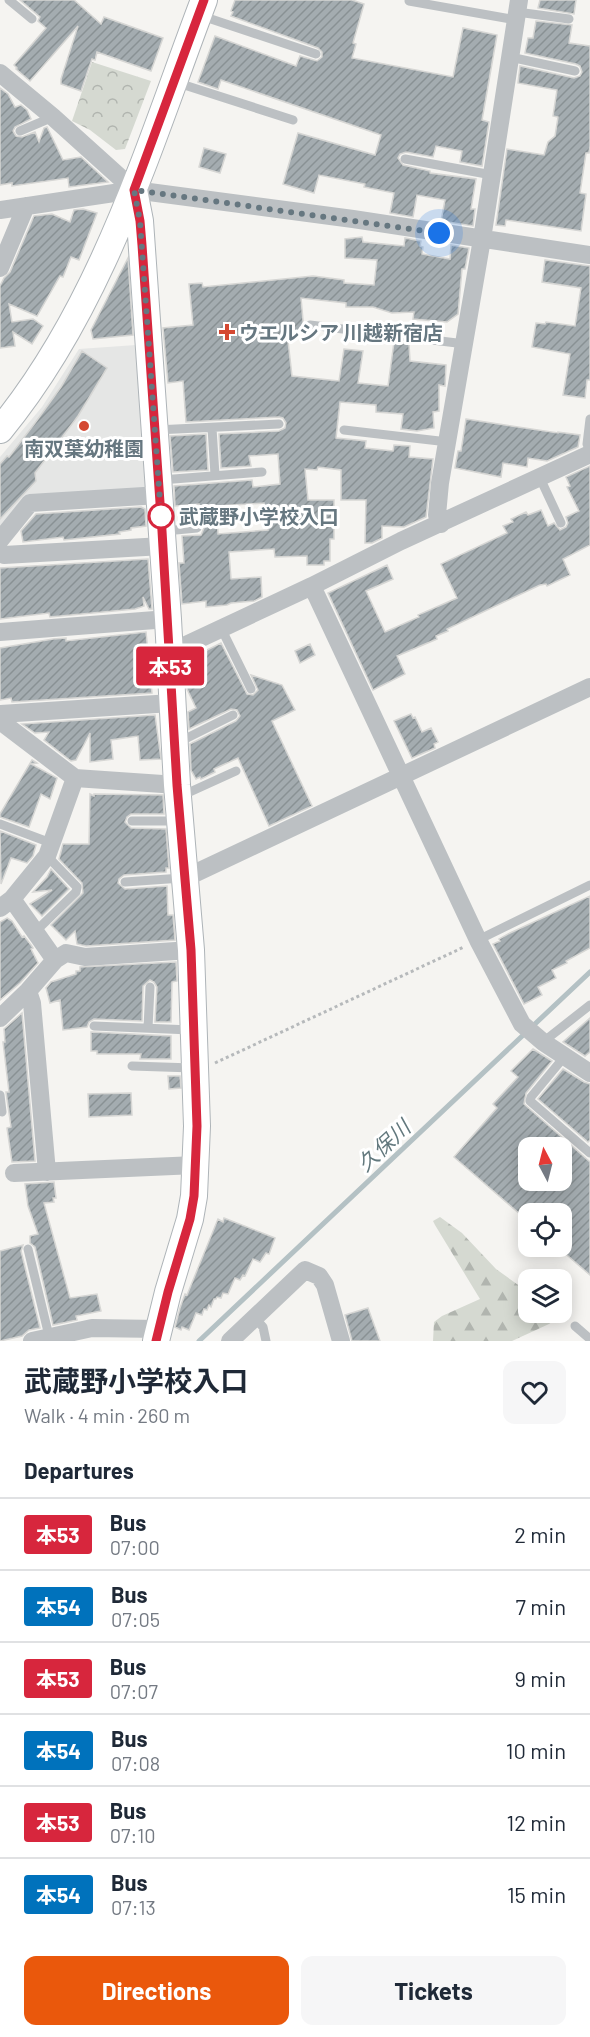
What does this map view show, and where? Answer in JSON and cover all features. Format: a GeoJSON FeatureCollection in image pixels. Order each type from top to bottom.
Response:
{"type":"FeatureCollection","features":[{"type":"Feature","properties":{"kind":"street"},"geometry":{"type":"LineString","coordinates":[[0,430],[39,379],[69,330],[101,266],[134,190],[202,7]]}},
{"type":"Feature","properties":{"kind":"street"},"geometry":{"type":"LineString","coordinates":[[441,524],[437,515],[440,483],[465,344],[517,10]]}},
{"type":"Feature","properties":{"kind":"street"},"geometry":{"type":"LineString","coordinates":[[2,79],[53,117],[134,190],[140,221],[156,430],[195,1030],[196,1166],[190,1219],[157,1335],[92,1328],[41,1338]]}},
{"type":"Feature","properties":{"kind":"street"},"geometry":{"type":"LineString","coordinates":[[0,210],[134,190],[353,219],[590,255]]}},
{"type":"Feature","properties":{"kind":"street"},"geometry":{"type":"LineString","coordinates":[[0,268],[26,206]]}},
{"type":"Feature","properties":{"kind":"street"},"geometry":{"type":"LineString","coordinates":[[170,653],[222,630],[401,541],[590,453]]}},
{"type":"Feature","properties":{"kind":"street"},"geometry":{"type":"LineString","coordinates":[[0,540],[30,503],[159,488]]}},
{"type":"Feature","properties":{"kind":"street"},"geometry":{"type":"LineString","coordinates":[[0,553],[4,555],[163,539]]}},
{"type":"Feature","properties":{"kind":"street"},"geometry":{"type":"LineString","coordinates":[[312,586],[478,940],[533,1033],[590,1073]]}},
{"type":"Feature","properties":{"kind":"street"},"geometry":{"type":"LineString","coordinates":[[0,632],[168,619]]}},
{"type":"Feature","properties":{"kind":"street"},"geometry":{"type":"LineString","coordinates":[[185,878],[590,687]]}},
{"type":"Feature","properties":{"kind":"street"},"geometry":{"type":"LineString","coordinates":[[0,714],[172,703]]}},
{"type":"Feature","properties":{"kind":"street"},"geometry":{"type":"LineString","coordinates":[[0,721],[75,778],[179,801]]}},
{"type":"Feature","properties":{"kind":"street"},"geometry":{"type":"LineString","coordinates":[[55,960],[36,931],[6,903],[49,850],[75,778]]}},
{"type":"Feature","properties":{"kind":"street"},"geometry":{"type":"LineString","coordinates":[[2,1012],[28,992],[55,960],[66,953],[85,957],[191,950]]}},
{"type":"Feature","properties":{"kind":"street"},"geometry":{"type":"LineString","coordinates":[[28,992],[32,1003],[47,1172]]}},
{"type":"Feature","properties":{"kind":"street"},"geometry":{"type":"LineString","coordinates":[[14,1173],[196,1166]]}},
{"type":"Feature","properties":{"kind":"street"},"geometry":{"type":"LineString","coordinates":[[230,1341],[305,1270],[319,1276],[325,1285],[342,1341]]}},
{"type":"Feature","properties":{"kind":"lane"},"geometry":{"type":"LineString","coordinates":[[9,0],[32,19]]}},
{"type":"Feature","properties":{"kind":"lane"},"geometry":{"type":"LineString","coordinates":[[409,1],[517,10],[569,19]]}},
{"type":"Feature","properties":{"kind":"lane"},"geometry":{"type":"LineString","coordinates":[[202,7],[316,54]]}},
{"type":"Feature","properties":{"kind":"lane"},"geometry":{"type":"LineString","coordinates":[[510,57],[575,71]]}},
{"type":"Feature","properties":{"kind":"lane"},"geometry":{"type":"LineString","coordinates":[[174,81],[293,120]]}},
{"type":"Feature","properties":{"kind":"lane"},"geometry":{"type":"LineString","coordinates":[[20,131],[53,117]]}},
{"type":"Feature","properties":{"kind":"lane"},"geometry":{"type":"LineString","coordinates":[[405,159],[492,175]]}},
{"type":"Feature","properties":{"kind":"lane"},"geometry":{"type":"LineString","coordinates":[[310,325],[465,344]]}},
{"type":"Feature","properties":{"kind":"lane"},"geometry":{"type":"LineString","coordinates":[[590,419],[587,444],[590,453]]}},
{"type":"Feature","properties":{"kind":"lane"},"geometry":{"type":"LineString","coordinates":[[156,430],[279,424]]}},
{"type":"Feature","properties":{"kind":"lane"},"geometry":{"type":"LineString","coordinates":[[212,428],[215,475]]}},
{"type":"Feature","properties":{"kind":"lane"},"geometry":{"type":"LineString","coordinates":[[344,430],[448,442]]}},
{"type":"Feature","properties":{"kind":"lane"},"geometry":{"type":"LineString","coordinates":[[159,488],[215,475],[262,472]]}},
{"type":"Feature","properties":{"kind":"lane"},"geometry":{"type":"LineString","coordinates":[[540,478],[561,523]]}},
{"type":"Feature","properties":{"kind":"lane"},"geometry":{"type":"LineString","coordinates":[[163,539],[196,528]]}},
{"type":"Feature","properties":{"kind":"lane"},"geometry":{"type":"LineString","coordinates":[[222,630],[251,689]]}},
{"type":"Feature","properties":{"kind":"lane"},"geometry":{"type":"LineString","coordinates":[[175,744],[233,715]]}},
{"type":"Feature","properties":{"kind":"lane"},"geometry":{"type":"LineString","coordinates":[[132,821],[179,801],[236,771]]}},
{"type":"Feature","properties":{"kind":"lane"},"geometry":{"type":"LineString","coordinates":[[0,824],[49,850],[77,886],[76,892],[36,931]]}},
{"type":"Feature","properties":{"kind":"lane"},"geometry":{"type":"LineString","coordinates":[[125,882],[185,878]]}},
{"type":"Feature","properties":{"kind":"lane"},"geometry":{"type":"LineString","coordinates":[[478,940],[590,885]]}},
{"type":"Feature","properties":{"kind":"lane"},"geometry":{"type":"LineString","coordinates":[[148,1028],[150,987]]}},
{"type":"Feature","properties":{"kind":"lane"},"geometry":{"type":"LineString","coordinates":[[533,1033],[590,1005]]}},
{"type":"Feature","properties":{"kind":"lane"},"geometry":{"type":"LineString","coordinates":[[94,1026],[195,1030]]}},
{"type":"Feature","properties":{"kind":"lane"},"geometry":{"type":"LineString","coordinates":[[565,1056],[530,1101],[590,1153]]}},
{"type":"Feature","properties":{"kind":"lane"},"geometry":{"type":"LineString","coordinates":[[132,1066],[196,1069]]}},
{"type":"Feature","properties":{"kind":"lane"},"geometry":{"type":"LineString","coordinates":[[0,1095],[2,1112]]}},
{"type":"Feature","properties":{"kind":"lane"},"geometry":{"type":"LineString","coordinates":[[28,1249],[41,1338]]}},
{"type":"Feature","properties":{"kind":"lane"},"geometry":{"type":"LineString","coordinates":[[254,1317],[263,1327],[266,1341]]}},
{"type":"Feature","properties":{"kind":"lane"},"geometry":{"type":"LineString","coordinates":[[575,1326],[590,1339]]}},
{"type":"Feature","properties":{"kind":"path"},"geometry":{"type":"LineString","coordinates":[[196,1069],[205,1068],[478,940]]}},
{"type":"Feature","properties":{"kind":"shaded area","name":"南双葉幼稚園"},"geometry":{"type":"Polygon","coordinates":[[[136,345],[146,490],[30,499],[0,535],[0,457],[42,407],[79,349],[136,345]]]}},
{"type":"Feature","properties":{"kind":"green space"},"geometry":{"type":"Polygon","coordinates":[[[92,62],[151,81],[125,149],[116,150],[90,130],[72,121],[92,62]]]}},
{"type":"Feature","properties":{"kind":"green space"},"geometry":{"type":"Polygon","coordinates":[[[440,1217],[462,1233],[496,1269],[518,1285],[518,1323],[550,1323],[512,1341],[433,1341],[434,1322],[480,1299],[433,1221],[440,1217]]]}},
{"type":"Feature","properties":{"kind":"building"},"geometry":{"type":"Polygon","coordinates":[[[20,0],[74,0],[101,24],[104,17],[163,38],[151,71],[97,52],[95,60],[92,59],[81,91],[61,84],[78,26],[30,81],[14,65],[46,28],[38,21],[40,17],[20,0]]]}},
{"type":"Feature","properties":{"kind":"building"},"geometry":{"type":"Polygon","coordinates":[[[235,0],[352,0],[364,4],[353,43],[356,44],[352,58],[453,77],[463,28],[497,35],[482,120],[489,122],[482,166],[460,162],[462,151],[436,146],[433,157],[406,152],[400,154],[398,158],[403,165],[430,171],[430,173],[476,179],[471,209],[475,209],[473,226],[441,221],[445,200],[417,195],[413,217],[390,213],[394,193],[364,187],[365,184],[319,175],[314,193],[283,184],[298,133],[375,155],[381,135],[221,80],[218,89],[198,82],[215,36],[296,66],[300,56],[317,61],[322,57],[322,52],[318,48],[231,16],[235,0]]]}},
{"type":"Feature","properties":{"kind":"building"},"geometry":{"type":"Polygon","coordinates":[[[540,0],[576,0],[574,14],[538,8],[540,0]]]}},
{"type":"Feature","properties":{"kind":"building"},"geometry":{"type":"Polygon","coordinates":[[[536,21],[572,25],[569,43],[590,46],[590,146],[589,153],[586,153],[580,193],[586,194],[581,231],[506,220],[505,226],[496,225],[507,149],[544,155],[548,142],[555,136],[558,117],[553,116],[557,90],[518,83],[520,66],[574,78],[580,76],[582,72],[580,66],[576,64],[525,53],[528,38],[533,38],[536,21]]]}},
{"type":"Feature","properties":{"kind":"building"},"geometry":{"type":"Polygon","coordinates":[[[0,88],[8,94],[15,107],[21,105],[27,110],[31,119],[15,127],[13,131],[16,136],[22,137],[35,132],[39,142],[44,128],[47,127],[63,160],[81,157],[108,182],[69,187],[68,178],[12,186],[12,183],[0,185],[0,88]]]}},
{"type":"Feature","properties":{"kind":"building"},"geometry":{"type":"Polygon","coordinates":[[[204,148],[226,154],[220,173],[199,167],[204,148]]]}},
{"type":"Feature","properties":{"kind":"building"},"geometry":{"type":"Polygon","coordinates":[[[83,209],[97,213],[79,260],[71,257],[63,277],[60,276],[37,316],[9,304],[12,322],[33,319],[43,326],[32,344],[13,332],[15,346],[0,348],[0,286],[10,272],[34,216],[52,214],[70,222],[74,210],[83,209]]]}},
{"type":"Feature","properties":{"kind":"building"},"geometry":{"type":"Polygon","coordinates":[[[362,237],[363,242],[404,246],[405,238],[421,241],[422,254],[450,259],[451,245],[469,248],[465,269],[462,269],[458,314],[447,322],[413,319],[414,312],[392,313],[373,307],[346,307],[346,303],[301,298],[304,331],[287,332],[292,376],[339,381],[344,349],[363,351],[358,383],[388,386],[394,342],[409,344],[410,361],[446,365],[445,386],[439,385],[439,411],[433,412],[434,428],[417,431],[401,429],[403,414],[376,412],[376,405],[340,402],[336,438],[366,441],[365,448],[393,451],[394,445],[410,446],[409,457],[433,459],[426,517],[404,527],[382,526],[382,538],[372,543],[365,543],[366,500],[341,500],[341,470],[318,467],[317,470],[305,469],[308,500],[334,500],[334,539],[330,539],[330,561],[324,561],[324,565],[307,565],[307,556],[275,557],[274,549],[229,552],[231,579],[261,577],[262,597],[254,601],[206,607],[206,601],[182,604],[179,563],[184,563],[182,536],[201,535],[204,528],[199,504],[175,506],[174,486],[252,480],[253,487],[280,484],[278,454],[249,456],[251,466],[221,468],[219,434],[279,431],[285,428],[286,423],[283,418],[279,417],[186,422],[183,381],[168,383],[163,328],[193,325],[189,284],[202,283],[203,287],[313,276],[344,280],[344,283],[374,285],[377,260],[345,258],[345,239],[362,237]],[[264,503],[217,506],[218,534],[268,530],[264,503]]]}},
{"type":"Feature","properties":{"kind":"building"},"geometry":{"type":"Polygon","coordinates":[[[128,258],[133,335],[93,339],[91,330],[128,258]]]}},
{"type":"Feature","properties":{"kind":"building"},"geometry":{"type":"Polygon","coordinates":[[[545,260],[590,266],[590,380],[587,380],[585,398],[563,395],[570,354],[532,347],[536,323],[575,326],[581,288],[542,282],[545,260]]]}},
{"type":"Feature","properties":{"kind":"building"},"geometry":{"type":"Polygon","coordinates":[[[82,351],[107,368],[78,416],[35,473],[36,481],[0,519],[0,464],[7,456],[9,457],[35,423],[61,387],[82,351]]]}},
{"type":"Feature","properties":{"kind":"building"},"geometry":{"type":"Polygon","coordinates":[[[466,419],[580,435],[578,447],[547,461],[528,458],[527,467],[503,463],[501,477],[455,468],[458,451],[461,451],[466,419]]]}},
{"type":"Feature","properties":{"kind":"building"},"geometry":{"type":"Polygon","coordinates":[[[206,434],[208,470],[173,472],[170,436],[206,434]]]}},
{"type":"Feature","properties":{"kind":"building"},"geometry":{"type":"Polygon","coordinates":[[[590,466],[590,545],[563,559],[570,575],[547,586],[546,584],[540,585],[447,629],[448,631],[436,636],[437,639],[397,656],[405,674],[373,690],[328,593],[387,565],[393,579],[366,591],[385,632],[419,617],[418,615],[457,598],[441,564],[507,533],[503,526],[513,522],[511,519],[526,512],[528,515],[541,510],[548,526],[554,523],[560,530],[566,527],[568,523],[566,517],[579,511],[567,487],[570,486],[566,477],[590,466]]]}},
{"type":"Feature","properties":{"kind":"building"},"geometry":{"type":"Polygon","coordinates":[[[141,507],[145,509],[146,526],[131,528],[131,530],[119,532],[120,534],[23,542],[21,531],[36,514],[141,507]]]}},
{"type":"Feature","properties":{"kind":"building"},"geometry":{"type":"Polygon","coordinates":[[[148,559],[152,609],[149,609],[143,597],[144,606],[135,609],[50,617],[49,613],[0,619],[0,568],[148,559]]]}},
{"type":"Feature","properties":{"kind":"building"},"geometry":{"type":"Polygon","coordinates":[[[146,632],[152,693],[12,702],[11,698],[0,700],[0,648],[53,639],[66,638],[66,641],[146,632]]]}},
{"type":"Feature","properties":{"kind":"building"},"geometry":{"type":"Polygon","coordinates":[[[221,643],[247,694],[253,695],[258,690],[251,675],[282,685],[295,710],[272,721],[312,806],[269,826],[238,758],[214,769],[215,772],[201,779],[200,777],[196,779],[191,770],[190,744],[236,721],[240,716],[237,710],[231,709],[189,729],[188,712],[196,708],[187,689],[185,661],[221,643]]]}},
{"type":"Feature","properties":{"kind":"building"},"geometry":{"type":"Polygon","coordinates":[[[310,644],[315,655],[300,663],[295,651],[310,644]]]}},
{"type":"Feature","properties":{"kind":"building"},"geometry":{"type":"Polygon","coordinates":[[[411,714],[413,718],[415,717],[422,732],[431,728],[438,742],[434,744],[435,748],[412,758],[394,721],[411,714]]]}},
{"type":"Feature","properties":{"kind":"building"},"geometry":{"type":"Polygon","coordinates":[[[155,715],[161,759],[140,760],[138,736],[111,740],[113,759],[90,762],[90,733],[76,760],[71,761],[44,740],[49,732],[35,733],[22,724],[155,715]]]}},
{"type":"Feature","properties":{"kind":"building"},"geometry":{"type":"Polygon","coordinates":[[[32,760],[37,763],[31,764],[57,778],[50,799],[41,794],[29,827],[0,817],[0,814],[32,760]]]}},
{"type":"Feature","properties":{"kind":"building"},"geometry":{"type":"Polygon","coordinates":[[[90,794],[94,796],[94,794],[163,795],[164,814],[131,814],[125,822],[131,828],[166,829],[169,868],[166,868],[166,872],[124,875],[118,883],[125,889],[167,886],[168,915],[173,915],[175,940],[86,946],[77,944],[75,931],[66,940],[51,925],[83,893],[82,883],[59,859],[63,844],[89,844],[90,794]]]}},
{"type":"Feature","properties":{"kind":"building"},"geometry":{"type":"Polygon","coordinates":[[[0,831],[36,845],[33,856],[27,863],[11,858],[1,884],[0,831]]]}},
{"type":"Feature","properties":{"kind":"building"},"geometry":{"type":"Polygon","coordinates":[[[51,869],[69,889],[42,916],[30,904],[52,890],[33,892],[51,869]]]}},
{"type":"Feature","properties":{"kind":"building"},"geometry":{"type":"Polygon","coordinates":[[[590,896],[590,948],[552,970],[556,978],[538,987],[542,995],[524,1004],[493,944],[510,933],[590,896]]]}},
{"type":"Feature","properties":{"kind":"building"},"geometry":{"type":"Polygon","coordinates":[[[7,918],[31,945],[38,963],[0,1000],[0,922],[7,918]]]}},
{"type":"Feature","properties":{"kind":"building"},"geometry":{"type":"Polygon","coordinates":[[[176,962],[177,981],[172,982],[171,1022],[155,1022],[157,987],[150,980],[143,986],[142,1021],[94,1019],[87,1027],[63,1030],[60,1000],[50,1003],[46,988],[51,982],[76,974],[76,971],[80,971],[80,967],[176,962]]]}},
{"type":"Feature","properties":{"kind":"building"},"geometry":{"type":"Polygon","coordinates":[[[22,1013],[35,1161],[12,1162],[7,1128],[11,1127],[3,1042],[5,1042],[4,1029],[22,1013]]]}},
{"type":"Feature","properties":{"kind":"building"},"geometry":{"type":"Polygon","coordinates":[[[590,1018],[590,1052],[585,1056],[563,1042],[590,1018]]]}},
{"type":"Feature","properties":{"kind":"building"},"geometry":{"type":"Polygon","coordinates":[[[91,1032],[171,1036],[171,1059],[140,1059],[141,1054],[97,1054],[97,1051],[91,1051],[91,1032]]]}},
{"type":"Feature","properties":{"kind":"building"},"geometry":{"type":"Polygon","coordinates":[[[533,1049],[552,1061],[526,1093],[524,1104],[562,1137],[518,1137],[518,1191],[572,1191],[572,1146],[590,1162],[590,1275],[569,1257],[572,1257],[572,1203],[518,1203],[518,1212],[454,1157],[497,1108],[493,1104],[518,1077],[511,1071],[533,1049]]]}},
{"type":"Feature","properties":{"kind":"building"},"geometry":{"type":"Polygon","coordinates":[[[563,1069],[590,1084],[590,1140],[588,1142],[538,1099],[563,1069]]]}},
{"type":"Feature","properties":{"kind":"building"},"geometry":{"type":"Polygon","coordinates":[[[168,1076],[180,1076],[181,1088],[169,1089],[168,1076]]]}},
{"type":"Feature","properties":{"kind":"building"},"geometry":{"type":"Polygon","coordinates":[[[131,1093],[132,1115],[89,1117],[88,1094],[131,1093]]]}},
{"type":"Feature","properties":{"kind":"building"},"geometry":{"type":"Polygon","coordinates":[[[54,1182],[56,1198],[53,1198],[54,1202],[44,1203],[70,1298],[97,1294],[101,1311],[76,1316],[77,1320],[53,1325],[35,1247],[30,1243],[30,1236],[38,1234],[28,1206],[25,1184],[54,1182]]]}},
{"type":"Feature","properties":{"kind":"building"},"geometry":{"type":"Polygon","coordinates":[[[224,1218],[275,1238],[269,1254],[266,1253],[260,1262],[253,1259],[245,1276],[243,1275],[240,1280],[235,1278],[228,1294],[223,1293],[221,1298],[214,1299],[211,1307],[209,1305],[207,1310],[204,1309],[202,1315],[196,1313],[189,1330],[182,1327],[181,1330],[175,1327],[185,1294],[187,1295],[218,1219],[223,1222],[224,1218]]]}},
{"type":"Feature","properties":{"kind":"building"},"geometry":{"type":"Polygon","coordinates":[[[23,1245],[21,1251],[40,1328],[29,1330],[22,1336],[0,1341],[0,1251],[23,1245]]]}},
{"type":"Feature","properties":{"kind":"building"},"geometry":{"type":"Polygon","coordinates":[[[368,1308],[380,1341],[352,1341],[345,1315],[368,1308]]]}},
{"type":"Feature","properties":{"kind":"waterway","name":"久保川"},"geometry":{"type":"LineString","coordinates":[[199,1341],[590,972]]}},
{"type":"Feature","properties":{"kind":"bus line","name":"本53"},"geometry":{"type":"LineString","coordinates":[[156,1341],[190,1219],[194,1196],[197,1126],[191,950],[177,785],[142,245],[134,190],[204,0]]}},
{"type":"Feature","properties":{"kind":"place","name":"ウエルシア 川越新宿店"},"geometry":{"type":"Point","coordinates":[227,332]}},
{"type":"Feature","properties":{"kind":"place","name":"南双葉幼稚園"},"geometry":{"type":"Point","coordinates":[84,426]}},
{"type":"Feature","properties":{"kind":"place","name":"武蔵野小学校入口"},"geometry":{"type":"Point","coordinates":[161,516]}},
{"type":"Feature","properties":{"kind":"route"},"geometry":{"type":"LineString","coordinates":[[161,516],[140,221],[134,190],[353,219],[439,233]]}}]}
